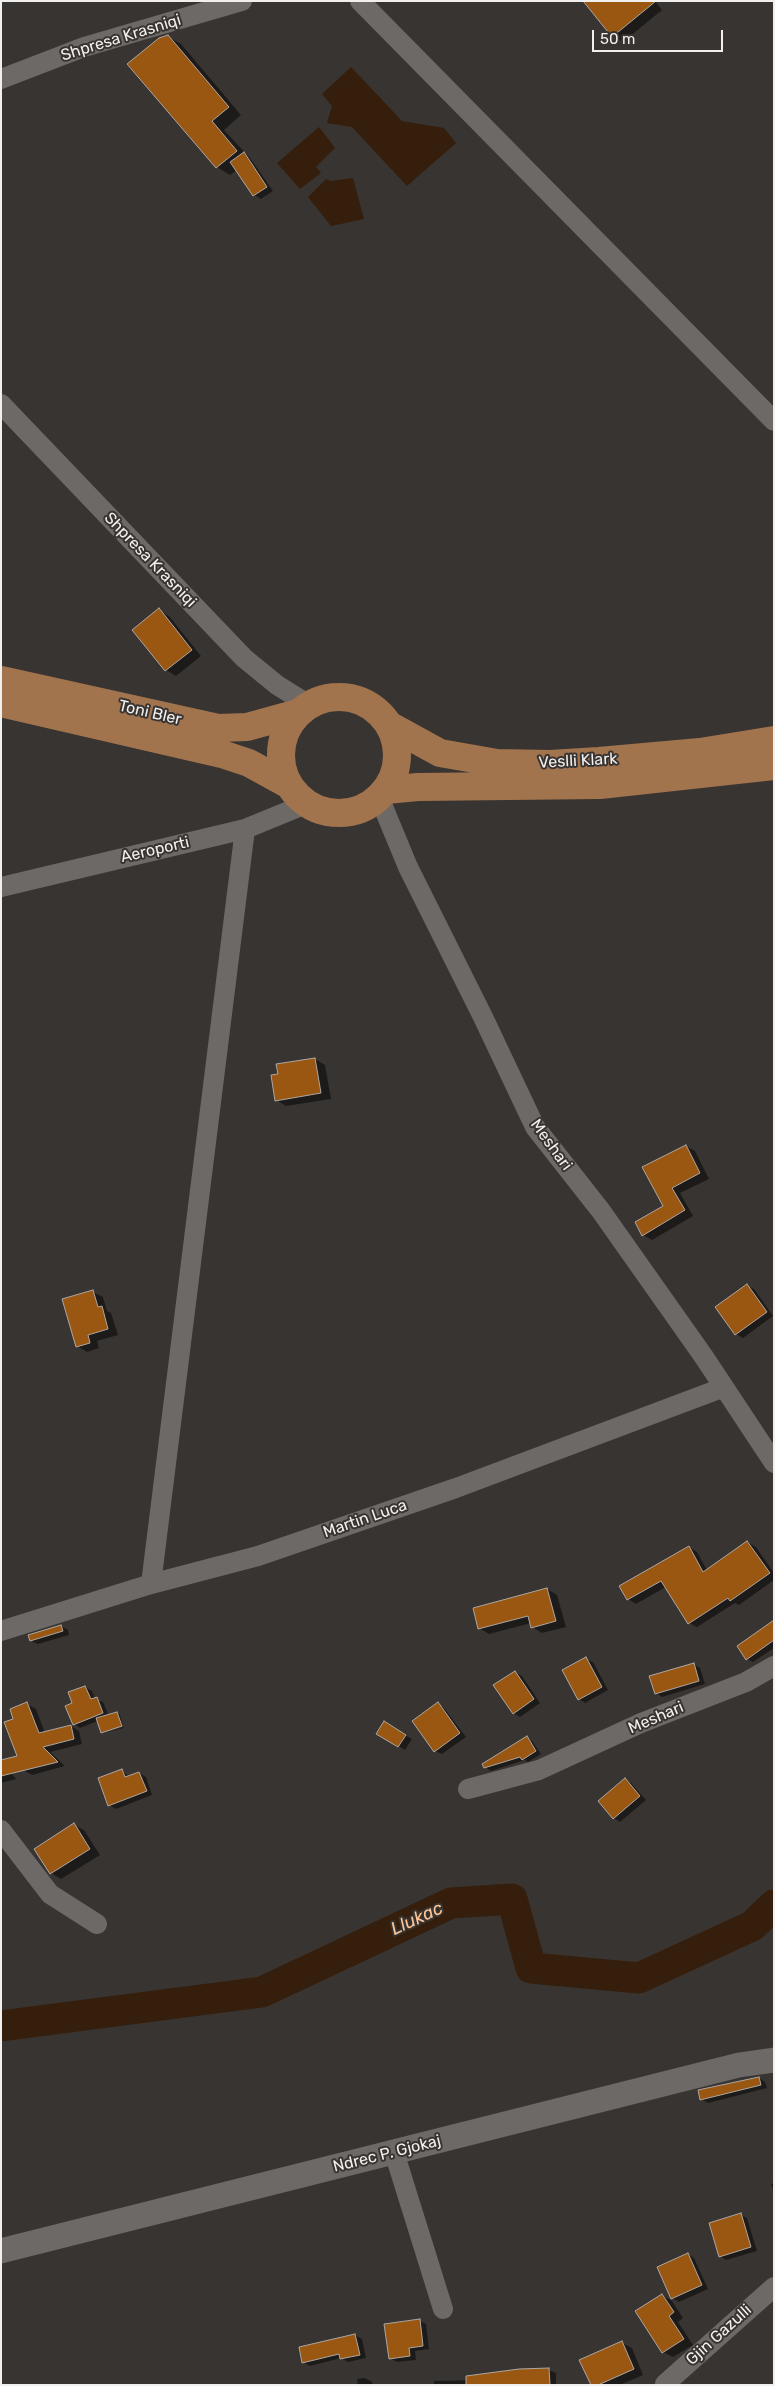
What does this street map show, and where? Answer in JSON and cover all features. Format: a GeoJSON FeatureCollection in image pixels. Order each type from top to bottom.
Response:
{"type":"FeatureCollection","features":[{"type":"Feature","properties":{"kind":"main road","name":"Toni Bler"},"geometry":{"type":"LineString","coordinates":[[1,680],[218,728],[247,727],[304,709]]}},
{"type":"Feature","properties":{"kind":"main road"},"geometry":{"type":"LineString","coordinates":[[346,697],[371,706],[388,725],[397,750],[396,763],[382,794],[368,805],[344,813],[325,811],[298,794],[281,760],[281,747],[290,723],[304,709],[320,699],[346,697]]}},
{"type":"Feature","properties":{"kind":"main road","name":"Toni Bler"},"geometry":{"type":"LineString","coordinates":[[1,703],[222,754],[249,762],[298,794]]}},
{"type":"Feature","properties":{"kind":"main road","name":"Veslli Klark"},"geometry":{"type":"LineString","coordinates":[[388,725],[440,753],[497,763],[550,764],[599,761],[700,752],[774,740]]}},
{"type":"Feature","properties":{"kind":"main road","name":"Veslli Klark"},"geometry":{"type":"LineString","coordinates":[[382,794],[418,787],[600,785],[774,766]]}},
{"type":"Feature","properties":{"kind":"street","name":"Shpresa Krasniqi"},"geometry":{"type":"LineString","coordinates":[[1,79],[84,47],[242,1]]}},
{"type":"Feature","properties":{"kind":"street"},"geometry":{"type":"LineString","coordinates":[[360,1],[774,422]]}},
{"type":"Feature","properties":{"kind":"street","name":"Shpresa Krasniqi"},"geometry":{"type":"LineString","coordinates":[[1,404],[244,658],[304,709]]}},
{"type":"Feature","properties":{"kind":"street","name":"Aeroporti"},"geometry":{"type":"LineString","coordinates":[[1,887],[245,829],[298,794]]}},
{"type":"Feature","properties":{"kind":"street","name":"Meshari"},"geometry":{"type":"LineString","coordinates":[[382,794],[408,868],[483,1016],[535,1127],[601,1211],[704,1356],[722,1388],[774,1463]]}},
{"type":"Feature","properties":{"kind":"street"},"geometry":{"type":"LineString","coordinates":[[151,1584],[245,829]]}},
{"type":"Feature","properties":{"kind":"street","name":"Martin Luca"},"geometry":{"type":"LineString","coordinates":[[1,1631],[151,1584],[258,1556],[447,1492],[722,1388]]}},
{"type":"Feature","properties":{"kind":"street","name":"Meshari"},"geometry":{"type":"LineString","coordinates":[[468,1789],[539,1770],[641,1724],[746,1682],[774,1666]]}},
{"type":"Feature","properties":{"kind":"street"},"geometry":{"type":"LineString","coordinates":[[1,1830],[50,1894],[98,1924]]}},
{"type":"Feature","properties":{"kind":"street","name":"Ndrec P. Gjokaj"},"geometry":{"type":"LineString","coordinates":[[1,2252],[739,2065],[774,2060]]}},
{"type":"Feature","properties":{"kind":"street"},"geometry":{"type":"LineString","coordinates":[[394,2152],[444,2309]]}},
{"type":"Feature","properties":{"kind":"street","name":"Gjin Gazulli"},"geometry":{"type":"LineString","coordinates":[[665,2384],[774,2287]]}},
{"type":"Feature","properties":{"kind":"shaded area"},"geometry":{"type":"Polygon","coordinates":[[[351,67],[402,121],[444,128],[456,143],[407,186],[352,127],[327,123],[332,106],[322,94],[351,67]]]}},
{"type":"Feature","properties":{"kind":"shaded area"},"geometry":{"type":"Polygon","coordinates":[[[319,127],[335,148],[316,167],[321,173],[300,189],[277,163],[319,127]]]}},
{"type":"Feature","properties":{"kind":"shaded area"},"geometry":{"type":"Polygon","coordinates":[[[353,178],[364,219],[331,226],[308,197],[326,179],[331,181],[353,178]]]}},
{"type":"Feature","properties":{"kind":"building"},"geometry":{"type":"Polygon","coordinates":[[[583,1],[656,1],[612,37],[583,1]]]}},
{"type":"Feature","properties":{"kind":"building"},"geometry":{"type":"Polygon","coordinates":[[[168,35],[229,107],[212,121],[237,151],[216,168],[127,64],[159,38],[168,35]]]}},
{"type":"Feature","properties":{"kind":"building"},"geometry":{"type":"Polygon","coordinates":[[[244,152],[267,187],[253,196],[230,162],[244,152]]]}},
{"type":"Feature","properties":{"kind":"building"},"geometry":{"type":"Polygon","coordinates":[[[159,608],[192,650],[165,671],[132,630],[159,608]]]}},
{"type":"Feature","properties":{"kind":"building"},"geometry":{"type":"Polygon","coordinates":[[[315,1058],[321,1093],[275,1101],[271,1075],[278,1074],[276,1064],[315,1058]]]}},
{"type":"Feature","properties":{"kind":"building"},"geometry":{"type":"Polygon","coordinates":[[[686,1145],[700,1173],[672,1188],[685,1210],[642,1236],[635,1222],[663,1206],[642,1167],[686,1145]]]}},
{"type":"Feature","properties":{"kind":"building"},"geometry":{"type":"Polygon","coordinates":[[[747,1284],[767,1312],[735,1335],[715,1307],[747,1284]]]}},
{"type":"Feature","properties":{"kind":"building"},"geometry":{"type":"Polygon","coordinates":[[[93,1290],[98,1307],[102,1306],[108,1329],[88,1335],[90,1343],[76,1347],[62,1299],[93,1290]]]}},
{"type":"Feature","properties":{"kind":"building"},"geometry":{"type":"Polygon","coordinates":[[[747,1541],[770,1573],[730,1601],[728,1598],[688,1624],[661,1581],[627,1600],[619,1586],[689,1546],[703,1572],[747,1541]]]}},
{"type":"Feature","properties":{"kind":"building"},"geometry":{"type":"Polygon","coordinates":[[[547,1588],[556,1621],[531,1628],[528,1616],[478,1629],[473,1608],[547,1588]]]}},
{"type":"Feature","properties":{"kind":"building"},"geometry":{"type":"Polygon","coordinates":[[[774,1620],[774,1640],[746,1660],[737,1646],[774,1620]]]}},
{"type":"Feature","properties":{"kind":"building"},"geometry":{"type":"Polygon","coordinates":[[[61,1625],[63,1631],[30,1641],[28,1635],[61,1625]]]}},
{"type":"Feature","properties":{"kind":"building"},"geometry":{"type":"Polygon","coordinates":[[[586,1657],[602,1687],[578,1700],[562,1670],[586,1657]]]}},
{"type":"Feature","properties":{"kind":"building"},"geometry":{"type":"Polygon","coordinates":[[[694,1663],[699,1681],[655,1694],[649,1676],[694,1663]]]}},
{"type":"Feature","properties":{"kind":"building"},"geometry":{"type":"Polygon","coordinates":[[[515,1671],[534,1699],[513,1714],[493,1685],[515,1671]]]}},
{"type":"Feature","properties":{"kind":"building"},"geometry":{"type":"Polygon","coordinates":[[[85,1686],[91,1699],[97,1697],[103,1713],[73,1725],[65,1706],[72,1703],[68,1692],[85,1686]]]}},
{"type":"Feature","properties":{"kind":"building"},"geometry":{"type":"Polygon","coordinates":[[[27,1702],[39,1733],[71,1725],[74,1739],[43,1747],[58,1762],[1,1776],[1,1760],[17,1756],[4,1722],[13,1719],[10,1709],[27,1702]]]}},
{"type":"Feature","properties":{"kind":"building"},"geometry":{"type":"Polygon","coordinates":[[[438,1702],[460,1733],[434,1752],[412,1721],[438,1702]]]}},
{"type":"Feature","properties":{"kind":"building"},"geometry":{"type":"Polygon","coordinates":[[[117,1712],[122,1726],[101,1733],[96,1718],[117,1712]]]}},
{"type":"Feature","properties":{"kind":"building"},"geometry":{"type":"Polygon","coordinates":[[[384,1721],[406,1735],[398,1747],[376,1734],[384,1721]]]}},
{"type":"Feature","properties":{"kind":"building"},"geometry":{"type":"Polygon","coordinates":[[[527,1736],[536,1751],[522,1760],[520,1757],[484,1768],[482,1764],[527,1736]]]}},
{"type":"Feature","properties":{"kind":"building"},"geometry":{"type":"Polygon","coordinates":[[[122,1769],[125,1777],[139,1772],[147,1791],[108,1806],[98,1778],[122,1769]]]}},
{"type":"Feature","properties":{"kind":"building"},"geometry":{"type":"Polygon","coordinates":[[[625,1778],[640,1796],[613,1819],[598,1801],[625,1778]]]}},
{"type":"Feature","properties":{"kind":"building"},"geometry":{"type":"Polygon","coordinates":[[[74,1823],[90,1849],[50,1874],[34,1849],[74,1823]]]}},
{"type":"Feature","properties":{"kind":"building"},"geometry":{"type":"Polygon","coordinates":[[[759,2077],[761,2085],[700,2100],[698,2090],[759,2077]]]}},
{"type":"Feature","properties":{"kind":"building"},"geometry":{"type":"Polygon","coordinates":[[[741,2213],[751,2247],[719,2257],[709,2223],[741,2213]]]}},
{"type":"Feature","properties":{"kind":"building"},"geometry":{"type":"Polygon","coordinates":[[[688,2253],[702,2285],[671,2299],[657,2267],[688,2253]]]}},
{"type":"Feature","properties":{"kind":"building"},"geometry":{"type":"Polygon","coordinates":[[[662,2294],[674,2312],[669,2316],[684,2339],[662,2353],[635,2311],[662,2294]]]}},
{"type":"Feature","properties":{"kind":"building"},"geometry":{"type":"Polygon","coordinates":[[[420,2319],[423,2346],[409,2348],[410,2356],[389,2359],[384,2324],[420,2319]]]}},
{"type":"Feature","properties":{"kind":"building"},"geometry":{"type":"Polygon","coordinates":[[[355,2334],[360,2355],[340,2359],[339,2354],[302,2363],[299,2347],[355,2334]]]}},
{"type":"Feature","properties":{"kind":"building"},"geometry":{"type":"Polygon","coordinates":[[[622,2341],[634,2369],[598,2385],[591,2385],[579,2360],[622,2341]]]}},
{"type":"Feature","properties":{"kind":"building"},"geometry":{"type":"Polygon","coordinates":[[[549,2368],[550,2385],[466,2385],[466,2376],[519,2369],[549,2368]]]}},
{"type":"Feature","properties":{"kind":"waterway","name":"Llukac"},"geometry":{"type":"LineString","coordinates":[[1,2026],[262,1992],[451,1903],[512,1899],[531,1968],[639,1978],[752,1926],[774,1905]]}}]}
